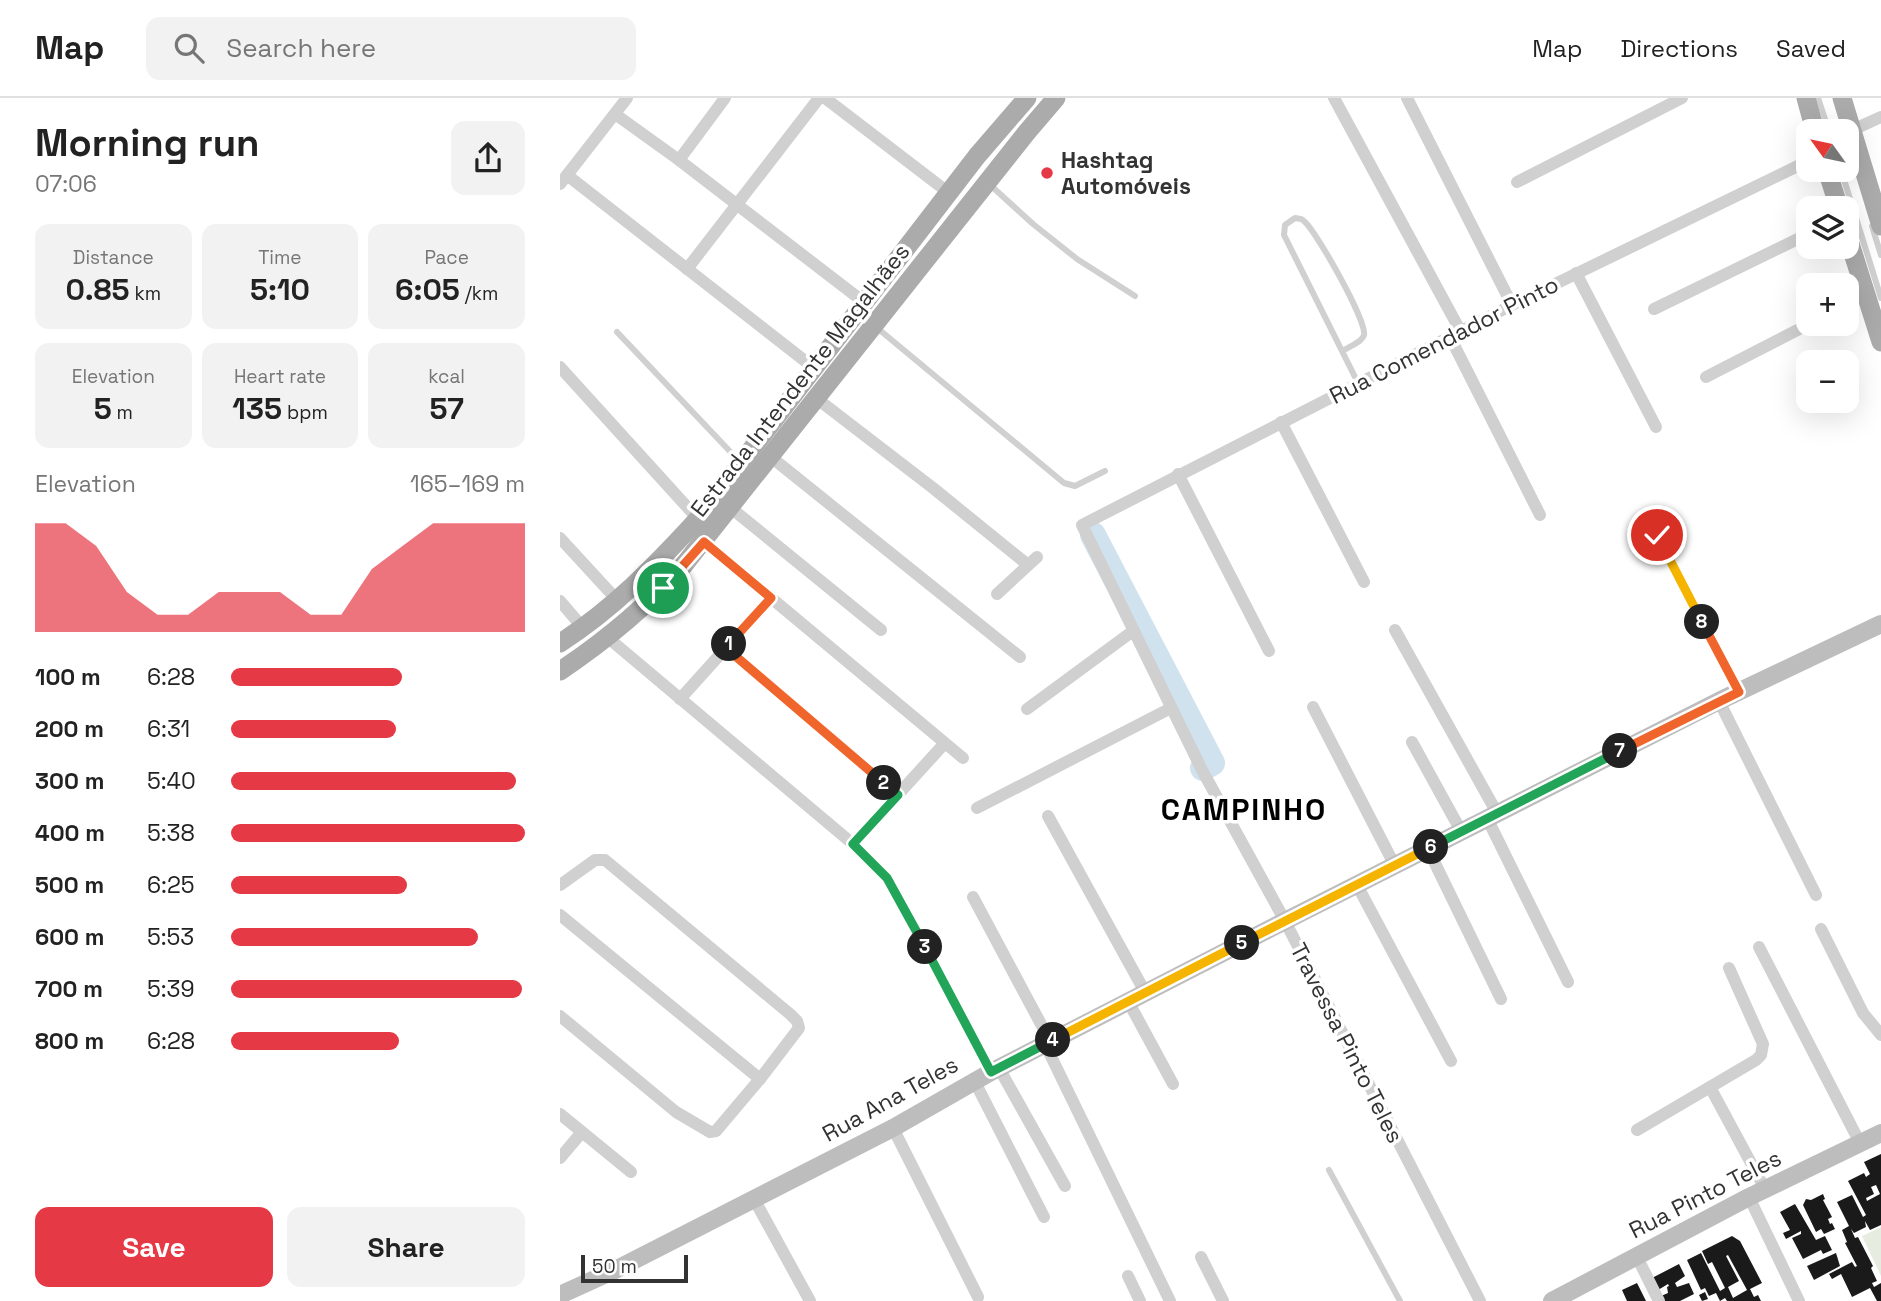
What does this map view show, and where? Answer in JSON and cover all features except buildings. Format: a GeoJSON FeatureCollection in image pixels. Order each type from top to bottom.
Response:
{"type":"FeatureCollection","features":[{"type":"Feature","properties":{"kind":"main road","name":"Estrada Intendente Magalhães"},"geometry":{"type":"LineString","coordinates":[[560,643],[618,601],[698,519],[948,193],[1027,98]]}},
{"type":"Feature","properties":{"kind":"main road","name":"Estrada Intendente Magalhães"},"geometry":{"type":"LineString","coordinates":[[560,671],[607,637],[663,588],[704,542],[1056,98]]}},
{"type":"Feature","properties":{"kind":"main road"},"geometry":{"type":"LineString","coordinates":[[1806,98],[1812,119]]}},
{"type":"Feature","properties":{"kind":"main road"},"geometry":{"type":"LineString","coordinates":[[1842,98],[1845,119]]}},
{"type":"Feature","properties":{"kind":"main road"},"geometry":{"type":"LineString","coordinates":[[1859,166],[1881,226]]}},
{"type":"Feature","properties":{"kind":"main road"},"geometry":{"type":"LineString","coordinates":[[1858,259],[1874,296],[1881,342]]}},
{"type":"Feature","properties":{"kind":"street"},"geometry":{"type":"LineString","coordinates":[[627,98],[564,179],[687,269],[814,368]]}},
{"type":"Feature","properties":{"kind":"street"},"geometry":{"type":"LineString","coordinates":[[679,160],[725,98]]}},
{"type":"Feature","properties":{"kind":"street"},"geometry":{"type":"LineString","coordinates":[[687,269],[819,98]]}},
{"type":"Feature","properties":{"kind":"street"},"geometry":{"type":"LineString","coordinates":[[825,98],[948,193]]}},
{"type":"Feature","properties":{"kind":"street"},"geometry":{"type":"LineString","coordinates":[[1334,98],[1455,334],[1540,515]]}},
{"type":"Feature","properties":{"kind":"street"},"geometry":{"type":"LineString","coordinates":[[1408,98],[1512,305]]}},
{"type":"Feature","properties":{"kind":"street"},"geometry":{"type":"LineString","coordinates":[[1517,182],[1682,98]]}},
{"type":"Feature","properties":{"kind":"street"},"geometry":{"type":"LineString","coordinates":[[615,114],[864,303]]}},
{"type":"Feature","properties":{"kind":"street"},"geometry":{"type":"LineString","coordinates":[[1859,126],[1881,117]]}},
{"type":"Feature","properties":{"kind":"street","name":"Rua Comendador Pinto"},"geometry":{"type":"LineString","coordinates":[[1083,524],[1512,305],[1796,167]]}},
{"type":"Feature","properties":{"kind":"street"},"geometry":{"type":"LineString","coordinates":[[1654,309],[1796,240]]}},
{"type":"Feature","properties":{"kind":"street"},"geometry":{"type":"LineString","coordinates":[[1576,273],[1656,428]]}},
{"type":"Feature","properties":{"kind":"street"},"geometry":{"type":"LineString","coordinates":[[1706,377],[1796,331]]}},
{"type":"Feature","properties":{"kind":"street"},"geometry":{"type":"LineString","coordinates":[[560,367],[698,519]]}},
{"type":"Feature","properties":{"kind":"street"},"geometry":{"type":"LineString","coordinates":[[816,398],[1033,561],[998,594]]}},
{"type":"Feature","properties":{"kind":"street"},"geometry":{"type":"LineString","coordinates":[[1281,422],[1364,582]]}},
{"type":"Feature","properties":{"kind":"street"},"geometry":{"type":"LineString","coordinates":[[771,457],[1020,657]]}},
{"type":"Feature","properties":{"kind":"street"},"geometry":{"type":"LineString","coordinates":[[1178,474],[1269,651]]}},
{"type":"Feature","properties":{"kind":"street"},"geometry":{"type":"LineString","coordinates":[[731,508],[881,630]]}},
{"type":"Feature","properties":{"kind":"street","name":"Travessa Pinto Teles"},"geometry":{"type":"LineString","coordinates":[[1083,524],[1082,528],[1202,769],[1285,921],[1480,1301]]}},
{"type":"Feature","properties":{"kind":"street"},"geometry":{"type":"LineString","coordinates":[[1657,535],[1739,692]]}},
{"type":"Feature","properties":{"kind":"street"},"geometry":{"type":"LineString","coordinates":[[560,538],[618,601]]}},
{"type":"Feature","properties":{"kind":"street"},"geometry":{"type":"LineString","coordinates":[[704,542],[962,758]]}},
{"type":"Feature","properties":{"kind":"street"},"geometry":{"type":"LineString","coordinates":[[680,699],[771,598]]}},
{"type":"Feature","properties":{"kind":"street"},"geometry":{"type":"LineString","coordinates":[[560,601],[583,628]]}},
{"type":"Feature","properties":{"kind":"street","name":"Rua Ana Teles"},"geometry":{"type":"LineString","coordinates":[[560,1295],[617,1269],[894,1128],[995,1070],[1461,831],[1719,701],[1881,624]]}},
{"type":"Feature","properties":{"kind":"street"},"geometry":{"type":"LineString","coordinates":[[1395,630],[1492,816],[1568,982]]}},
{"type":"Feature","properties":{"kind":"street"},"geometry":{"type":"LineString","coordinates":[[1027,709],[1133,631]]}},
{"type":"Feature","properties":{"kind":"street"},"geometry":{"type":"LineString","coordinates":[[607,637],[853,844],[887,878],[995,1070],[1065,1186]]}},
{"type":"Feature","properties":{"kind":"street"},"geometry":{"type":"LineString","coordinates":[[726,648],[898,795]]}},
{"type":"Feature","properties":{"kind":"street"},"geometry":{"type":"LineString","coordinates":[[1719,701],[1816,895]]}},
{"type":"Feature","properties":{"kind":"street"},"geometry":{"type":"LineString","coordinates":[[1313,707],[1395,866]]}},
{"type":"Feature","properties":{"kind":"street"},"geometry":{"type":"LineString","coordinates":[[977,808],[1171,708]]}},
{"type":"Feature","properties":{"kind":"street"},"geometry":{"type":"LineString","coordinates":[[1412,742],[1461,831]]}},
{"type":"Feature","properties":{"kind":"street"},"geometry":{"type":"LineString","coordinates":[[853,844],[944,744]]}},
{"type":"Feature","properties":{"kind":"street"},"geometry":{"type":"LineString","coordinates":[[1048,816],[1145,992]]}},
{"type":"Feature","properties":{"kind":"street"},"geometry":{"type":"LineString","coordinates":[[1428,849],[1501,999]]}},
{"type":"Feature","properties":{"kind":"street"},"geometry":{"type":"LineString","coordinates":[[560,885],[595,860],[605,860],[790,1014],[799,1025],[798,1031],[760,1079],[716,1131],[710,1132],[676,1112],[560,1016]]}},
{"type":"Feature","properties":{"kind":"street"},"geometry":{"type":"LineString","coordinates":[[1357,885],[1451,1061]]}},
{"type":"Feature","properties":{"kind":"street"},"geometry":{"type":"LineString","coordinates":[[973,897],[1047,1043],[1170,1301]]}},
{"type":"Feature","properties":{"kind":"street"},"geometry":{"type":"LineString","coordinates":[[560,915],[760,1079]]}},
{"type":"Feature","properties":{"kind":"street"},"geometry":{"type":"LineString","coordinates":[[1821,929],[1863,1013],[1881,1035]]}},
{"type":"Feature","properties":{"kind":"street"},"geometry":{"type":"LineString","coordinates":[[1759,947],[1860,1143]]}},
{"type":"Feature","properties":{"kind":"street"},"geometry":{"type":"LineString","coordinates":[[1637,1130],[1756,1060],[1763,1049],[1729,968]]}},
{"type":"Feature","properties":{"kind":"street"},"geometry":{"type":"LineString","coordinates":[[1128,1001],[1173,1084]]}},
{"type":"Feature","properties":{"kind":"street"},"geometry":{"type":"LineString","coordinates":[[975,1082],[1044,1217]]}},
{"type":"Feature","properties":{"kind":"street"},"geometry":{"type":"LineString","coordinates":[[1710,1087],[1757,1193],[1799,1301]]}},
{"type":"Feature","properties":{"kind":"street"},"geometry":{"type":"LineString","coordinates":[[560,1114],[631,1172]]}},
{"type":"Feature","properties":{"kind":"street"},"geometry":{"type":"LineString","coordinates":[[894,1128],[978,1297]]}},
{"type":"Feature","properties":{"kind":"street"},"geometry":{"type":"LineString","coordinates":[[560,1158],[582,1132]]}},
{"type":"Feature","properties":{"kind":"street","name":"Rua Pinto Teles"},"geometry":{"type":"LineString","coordinates":[[1552,1301],[1757,1193],[1881,1133]]}},
{"type":"Feature","properties":{"kind":"street"},"geometry":{"type":"LineString","coordinates":[[754,1199],[810,1301]]}},
{"type":"Feature","properties":{"kind":"street"},"geometry":{"type":"LineString","coordinates":[[1201,1257],[1223,1301]]}},
{"type":"Feature","properties":{"kind":"street"},"geometry":{"type":"LineString","coordinates":[[1637,1257],[1659,1301]]}},
{"type":"Feature","properties":{"kind":"street"},"geometry":{"type":"LineString","coordinates":[[1128,1276],[1140,1301]]}},
{"type":"Feature","properties":{"kind":"lane"},"geometry":{"type":"LineString","coordinates":[[1818,98],[1825,119]]}},
{"type":"Feature","properties":{"kind":"lane"},"geometry":{"type":"LineString","coordinates":[[1859,177],[1881,254]]}},
{"type":"Feature","properties":{"kind":"lane"},"geometry":{"type":"LineString","coordinates":[[987,182],[1077,259],[1135,296]]}},
{"type":"Feature","properties":{"kind":"lane"},"geometry":{"type":"LineString","coordinates":[[1844,182],[1874,296]]}},
{"type":"Feature","properties":{"kind":"lane"},"geometry":{"type":"LineString","coordinates":[[1342,351],[1362,339],[1362,323],[1315,233],[1304,221],[1295,218],[1284,227],[1284,235],[1342,351],[1358,383]]}},
{"type":"Feature","properties":{"kind":"lane"},"geometry":{"type":"LineString","coordinates":[[874,326],[1064,483],[1075,486],[1105,471]]}},
{"type":"Feature","properties":{"kind":"lane"},"geometry":{"type":"LineString","coordinates":[[617,332],[741,463]]}},
{"type":"Feature","properties":{"kind":"lane"},"geometry":{"type":"LineString","coordinates":[[1329,1170],[1400,1301]]}},
{"type":"Feature","properties":{"kind":"shaded area"},"geometry":{"type":"Polygon","coordinates":[[[1881,1227],[1881,1276],[1862,1236],[1881,1227]]]}},
{"type":"Feature","properties":{"kind":"waterway"},"geometry":{"type":"LineString","coordinates":[[1093,535],[1212,763],[1203,768]]}},
{"type":"Feature","properties":{"kind":"place","name":"Hashtag Automóveis"},"geometry":{"type":"Point","coordinates":[1047,173]}},
{"type":"Feature","properties":{"kind":"district","name":"CAMPINHO"},"geometry":{"type":"Point","coordinates":[1244,810]}},
{"type":"Feature","properties":{"kind":"route"},"geometry":{"type":"LineString","coordinates":[[663,588],[704,542],[771,598],[726,648],[898,795],[853,844],[887,878],[898,896],[991,1072],[1739,692],[1657,535]]}}]}
